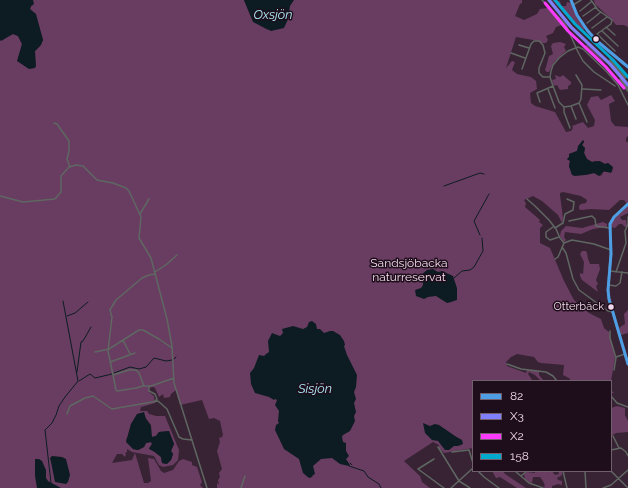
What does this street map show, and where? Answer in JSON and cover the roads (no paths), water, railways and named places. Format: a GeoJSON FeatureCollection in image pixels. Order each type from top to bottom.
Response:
{"type":"FeatureCollection","features":[{"type":"Feature","properties":{"kind":"main road"},"geometry":{"type":"LineString","coordinates":[[550,0],[572,26],[601,54],[628,85]]}},
{"type":"Feature","properties":{"kind":"main road"},"geometry":{"type":"LineString","coordinates":[[550,0],[567,20],[615,65],[627,80]]}},
{"type":"Feature","properties":{"kind":"main road"},"geometry":{"type":"LineString","coordinates":[[616,70],[628,90]]}},
{"type":"Feature","properties":{"kind":"street"},"geometry":{"type":"LineString","coordinates":[[542,0],[566,25],[583,61],[592,70],[614,85],[616,82]]}},
{"type":"Feature","properties":{"kind":"street"},"geometry":{"type":"LineString","coordinates":[[571,0],[577,15],[587,30],[627,66]]}},
{"type":"Feature","properties":{"kind":"street"},"geometry":{"type":"LineString","coordinates":[[573,5],[581,0]]}},
{"type":"Feature","properties":{"kind":"street"},"geometry":{"type":"LineString","coordinates":[[580,10],[591,1],[612,21],[597,34],[615,52]]}},
{"type":"Feature","properties":{"kind":"street"},"geometry":{"type":"LineString","coordinates":[[584,16],[596,7]]}},
{"type":"Feature","properties":{"kind":"street"},"geometry":{"type":"LineString","coordinates":[[587,23],[601,12]]}},
{"type":"Feature","properties":{"kind":"street"},"geometry":{"type":"LineString","coordinates":[[592,28],[607,17]]}},
{"type":"Feature","properties":{"kind":"street"},"geometry":{"type":"LineString","coordinates":[[606,27],[615,35]]}},
{"type":"Feature","properties":{"kind":"street"},"geometry":{"type":"LineString","coordinates":[[601,30],[618,46]]}},
{"type":"Feature","properties":{"kind":"street"},"geometry":{"type":"LineString","coordinates":[[522,69],[528,48],[531,43],[538,41],[543,45],[545,55],[539,68],[539,73],[543,77],[550,77]]}},
{"type":"Feature","properties":{"kind":"street"},"geometry":{"type":"LineString","coordinates":[[519,45],[528,48]]}},
{"type":"Feature","properties":{"kind":"street"},"geometry":{"type":"LineString","coordinates":[[570,128],[564,112],[564,107],[559,102],[553,86],[550,71],[555,63],[564,54],[576,48],[583,49],[607,72],[616,82],[628,105]]}},
{"type":"Feature","properties":{"kind":"street"},"geometry":{"type":"LineString","coordinates":[[511,54],[525,58]]}},
{"type":"Feature","properties":{"kind":"street"},"geometry":{"type":"LineString","coordinates":[[576,75],[580,81],[582,89],[579,103],[587,122]]}},
{"type":"Feature","properties":{"kind":"street"},"geometry":{"type":"LineString","coordinates":[[540,102],[536,93],[553,86]]}},
{"type":"Feature","properties":{"kind":"street"},"geometry":{"type":"LineString","coordinates":[[547,89],[555,108]]}},
{"type":"Feature","properties":{"kind":"street"},"geometry":{"type":"LineString","coordinates":[[582,89],[601,90]]}},
{"type":"Feature","properties":{"kind":"street"},"geometry":{"type":"LineString","coordinates":[[564,107],[579,103]]}},
{"type":"Feature","properties":{"kind":"street"},"geometry":{"type":"LineString","coordinates":[[571,106],[576,119]]}},
{"type":"Feature","properties":{"kind":"street"},"geometry":{"type":"LineString","coordinates":[[54,123],[58,124],[69,141],[67,159],[70,167]]}},
{"type":"Feature","properties":{"kind":"street"},"geometry":{"type":"LineString","coordinates":[[0,196],[23,202],[55,199],[61,192],[61,176],[70,167],[76,165],[81,165],[97,180],[113,183],[126,188],[130,193],[142,221],[139,230],[139,238],[142,245],[150,255],[155,273],[168,325],[172,348],[174,378],[207,488]]}},
{"type":"Feature","properties":{"kind":"street"},"geometry":{"type":"LineString","coordinates":[[140,214],[149,199]]}},
{"type":"Feature","properties":{"kind":"street"},"geometry":{"type":"LineString","coordinates":[[527,199],[538,208],[554,227],[564,243]]}},
{"type":"Feature","properties":{"kind":"street"},"geometry":{"type":"LineString","coordinates":[[559,237],[550,240],[546,237],[546,232],[563,223],[565,214],[573,210],[574,202],[567,199]]}},
{"type":"Feature","properties":{"kind":"street"},"geometry":{"type":"LineString","coordinates":[[628,204],[610,222],[609,228],[611,250],[608,285],[608,296],[628,364]]}},
{"type":"Feature","properties":{"kind":"street"},"geometry":{"type":"LineString","coordinates":[[568,220],[592,216],[595,219],[596,226],[609,228]]}},
{"type":"Feature","properties":{"kind":"street"},"geometry":{"type":"LineString","coordinates":[[616,272],[626,243],[625,231],[628,224],[628,217]]}},
{"type":"Feature","properties":{"kind":"street"},"geometry":{"type":"LineString","coordinates":[[555,259],[564,243],[569,240],[594,244],[611,250]]}},
{"type":"Feature","properties":{"kind":"street"},"geometry":{"type":"LineString","coordinates":[[562,247],[566,253],[573,279],[578,288],[591,299],[610,312],[613,312]]}},
{"type":"Feature","properties":{"kind":"street"},"geometry":{"type":"LineString","coordinates":[[174,378],[149,386],[117,391],[110,362],[109,349],[112,317],[110,312],[112,305],[142,278],[155,273],[177,255]]}},
{"type":"Feature","properties":{"kind":"street"},"geometry":{"type":"LineString","coordinates":[[610,271],[628,273]]}},
{"type":"Feature","properties":{"kind":"street"},"geometry":{"type":"LineString","coordinates":[[608,285],[616,286],[620,283],[622,272]]}},
{"type":"Feature","properties":{"kind":"street"},"geometry":{"type":"LineString","coordinates":[[95,352],[109,349],[135,330],[141,330],[159,339],[172,348]]}},
{"type":"Feature","properties":{"kind":"street"},"geometry":{"type":"LineString","coordinates":[[610,331],[610,338],[616,358],[614,370]]}},
{"type":"Feature","properties":{"kind":"street"},"geometry":{"type":"LineString","coordinates":[[123,340],[130,354]]}},
{"type":"Feature","properties":{"kind":"street"},"geometry":{"type":"LineString","coordinates":[[110,362],[135,353]]}},
{"type":"Feature","properties":{"kind":"street"},"geometry":{"type":"LineString","coordinates":[[616,358],[617,356],[626,353]]}},
{"type":"Feature","properties":{"kind":"street"},"geometry":{"type":"LineString","coordinates":[[507,364],[521,369],[546,372],[552,375],[556,380]]}},
{"type":"Feature","properties":{"kind":"street"},"geometry":{"type":"LineString","coordinates":[[113,375],[129,370],[136,370],[139,373],[144,386]]}},
{"type":"Feature","properties":{"kind":"street"},"geometry":{"type":"LineString","coordinates":[[149,386],[149,391],[155,394],[157,399],[155,401]]}},
{"type":"Feature","properties":{"kind":"street"},"geometry":{"type":"LineString","coordinates":[[66,414],[70,406],[85,398],[93,396],[112,409],[155,401],[167,409],[179,437],[183,440],[192,440]]}},
{"type":"Feature","properties":{"kind":"street"},"geometry":{"type":"LineString","coordinates":[[612,397],[617,403],[628,407]]}},
{"type":"Feature","properties":{"kind":"street"},"geometry":{"type":"LineString","coordinates":[[613,436],[619,448],[625,451],[628,456]]}},
{"type":"Feature","properties":{"kind":"street"},"geometry":{"type":"LineString","coordinates":[[438,447],[459,481],[470,488]]}},
{"type":"Feature","properties":{"kind":"street"},"geometry":{"type":"LineString","coordinates":[[612,450],[619,448]]}},
{"type":"Feature","properties":{"kind":"street"},"geometry":{"type":"LineString","coordinates":[[452,452],[469,450],[472,460]]}},
{"type":"Feature","properties":{"kind":"street"},"geometry":{"type":"LineString","coordinates":[[434,459],[418,470],[444,488]]}},
{"type":"Feature","properties":{"kind":"street"},"geometry":{"type":"LineString","coordinates":[[451,488],[472,469]]}},
{"type":"Feature","properties":{"kind":"street"},"geometry":{"type":"LineString","coordinates":[[604,488],[611,485],[628,470]]}},
{"type":"Feature","properties":{"kind":"street"},"geometry":{"type":"LineString","coordinates":[[479,472],[499,488]]}},
{"type":"Feature","properties":{"kind":"street"},"geometry":{"type":"LineString","coordinates":[[516,472],[529,483],[543,488]]}},
{"type":"Feature","properties":{"kind":"street"},"geometry":{"type":"LineString","coordinates":[[521,476],[526,472]]}},
{"type":"Feature","properties":{"kind":"street"},"geometry":{"type":"LineString","coordinates":[[563,472],[567,488]]}},
{"type":"Feature","properties":{"kind":"street"},"geometry":{"type":"LineString","coordinates":[[585,472],[586,488]]}},
{"type":"Feature","properties":{"kind":"street"},"geometry":{"type":"LineString","coordinates":[[612,472],[628,488]]}},
{"type":"Feature","properties":{"kind":"street"},"geometry":{"type":"LineString","coordinates":[[241,488],[245,476]]}},
{"type":"Feature","properties":{"kind":"water"},"geometry":{"type":"Polygon","coordinates":[[[0,0],[33,0],[34,4],[30,9],[36,14],[43,40],[41,45],[35,51],[35,68],[29,69],[17,61],[22,44],[18,36],[13,34],[1,41],[0,40],[0,0]]]}},
{"type":"Feature","properties":{"kind":"water","name":"Oxsjön"},"geometry":{"type":"Polygon","coordinates":[[[244,0],[294,0],[290,6],[289,17],[284,28],[271,31],[253,22],[244,0]]]}},
{"type":"Feature","properties":{"kind":"water"},"geometry":{"type":"Polygon","coordinates":[[[583,140],[584,142],[582,145],[585,148],[584,153],[587,159],[592,162],[599,161],[605,164],[608,163],[613,167],[611,173],[604,171],[599,176],[594,173],[575,176],[572,175],[569,166],[570,161],[567,159],[569,154],[577,151],[578,146],[583,140]]]}},
{"type":"Feature","properties":{"kind":"water"},"geometry":{"type":"Polygon","coordinates":[[[433,269],[453,276],[457,288],[457,300],[447,303],[436,296],[424,299],[416,296],[415,290],[421,288],[423,285],[423,276],[421,275],[427,270],[433,269]]]}},
{"type":"Feature","properties":{"kind":"water","name":"Sisjön"},"geometry":{"type":"Polygon","coordinates":[[[312,321],[316,324],[317,329],[320,329],[324,333],[333,331],[340,335],[344,341],[347,355],[357,375],[354,392],[356,399],[354,403],[356,412],[354,416],[355,421],[350,431],[342,437],[343,442],[346,443],[346,451],[349,456],[346,459],[350,465],[340,464],[332,458],[321,459],[313,466],[315,474],[309,478],[303,473],[299,459],[284,449],[275,430],[276,425],[279,423],[279,411],[275,405],[277,400],[255,393],[251,384],[250,373],[254,368],[259,355],[264,356],[269,352],[268,341],[272,333],[280,336],[283,333],[282,329],[293,326],[303,329],[307,327],[309,322],[312,321]]]}},
{"type":"Feature","properties":{"kind":"water"},"geometry":{"type":"Polygon","coordinates":[[[144,412],[146,419],[151,426],[152,437],[156,436],[159,432],[169,431],[174,444],[171,451],[173,454],[171,460],[167,464],[162,463],[161,457],[149,449],[152,444],[151,442],[146,443],[144,447],[138,450],[133,449],[126,442],[131,424],[137,414],[144,412]]]}},
{"type":"Feature","properties":{"kind":"water"},"geometry":{"type":"Polygon","coordinates":[[[423,423],[430,426],[435,424],[439,425],[462,440],[463,444],[454,446],[449,450],[445,450],[438,441],[432,440],[425,433],[423,423]]]}},
{"type":"Feature","properties":{"kind":"water"},"geometry":{"type":"Polygon","coordinates":[[[52,456],[66,459],[70,475],[66,484],[55,482],[50,458],[52,456]]]}},
{"type":"Feature","properties":{"kind":"water"},"geometry":{"type":"Polygon","coordinates":[[[35,459],[42,461],[46,470],[46,478],[48,481],[61,488],[37,488],[35,459]]]}},
{"type":"Feature","properties":{"kind":"waterway"},"geometry":{"type":"LineString","coordinates":[[444,186],[480,173],[484,174]]}},
{"type":"Feature","properties":{"kind":"waterway"},"geometry":{"type":"LineString","coordinates":[[480,235],[474,221],[489,194]]}},
{"type":"Feature","properties":{"kind":"waterway"},"geometry":{"type":"LineString","coordinates":[[454,278],[462,271],[470,270],[474,267],[483,251],[482,238]]}},
{"type":"Feature","properties":{"kind":"waterway"},"geometry":{"type":"LineString","coordinates":[[51,483],[45,430],[52,423],[59,406],[78,381],[63,301]]}},
{"type":"Feature","properties":{"kind":"waterway"},"geometry":{"type":"LineString","coordinates":[[67,316],[75,313],[88,302]]}},
{"type":"Feature","properties":{"kind":"waterway"},"geometry":{"type":"LineString","coordinates":[[77,372],[81,342],[91,327]]}},
{"type":"Feature","properties":{"kind":"waterway"},"geometry":{"type":"LineString","coordinates":[[114,373],[130,367],[139,369],[146,367],[154,358],[166,361],[172,360]]}},
{"type":"Feature","properties":{"kind":"waterway"},"geometry":{"type":"LineString","coordinates":[[79,381],[90,374],[95,378],[112,374]]}},
{"type":"Feature","properties":{"kind":"waterway"},"geometry":{"type":"LineString","coordinates":[[349,466],[364,471],[368,477],[379,484],[381,488]]}},
{"type":"Feature","properties":{"kind":"place","name":"Otterbäck"},"geometry":{"type":"Point","coordinates":[611,307]}},
{"type":"Feature","properties":{"kind":"park label","name":"Sandsjöbacka naturreservat"},"geometry":{"type":"Point","coordinates":[409,270]}}]}
